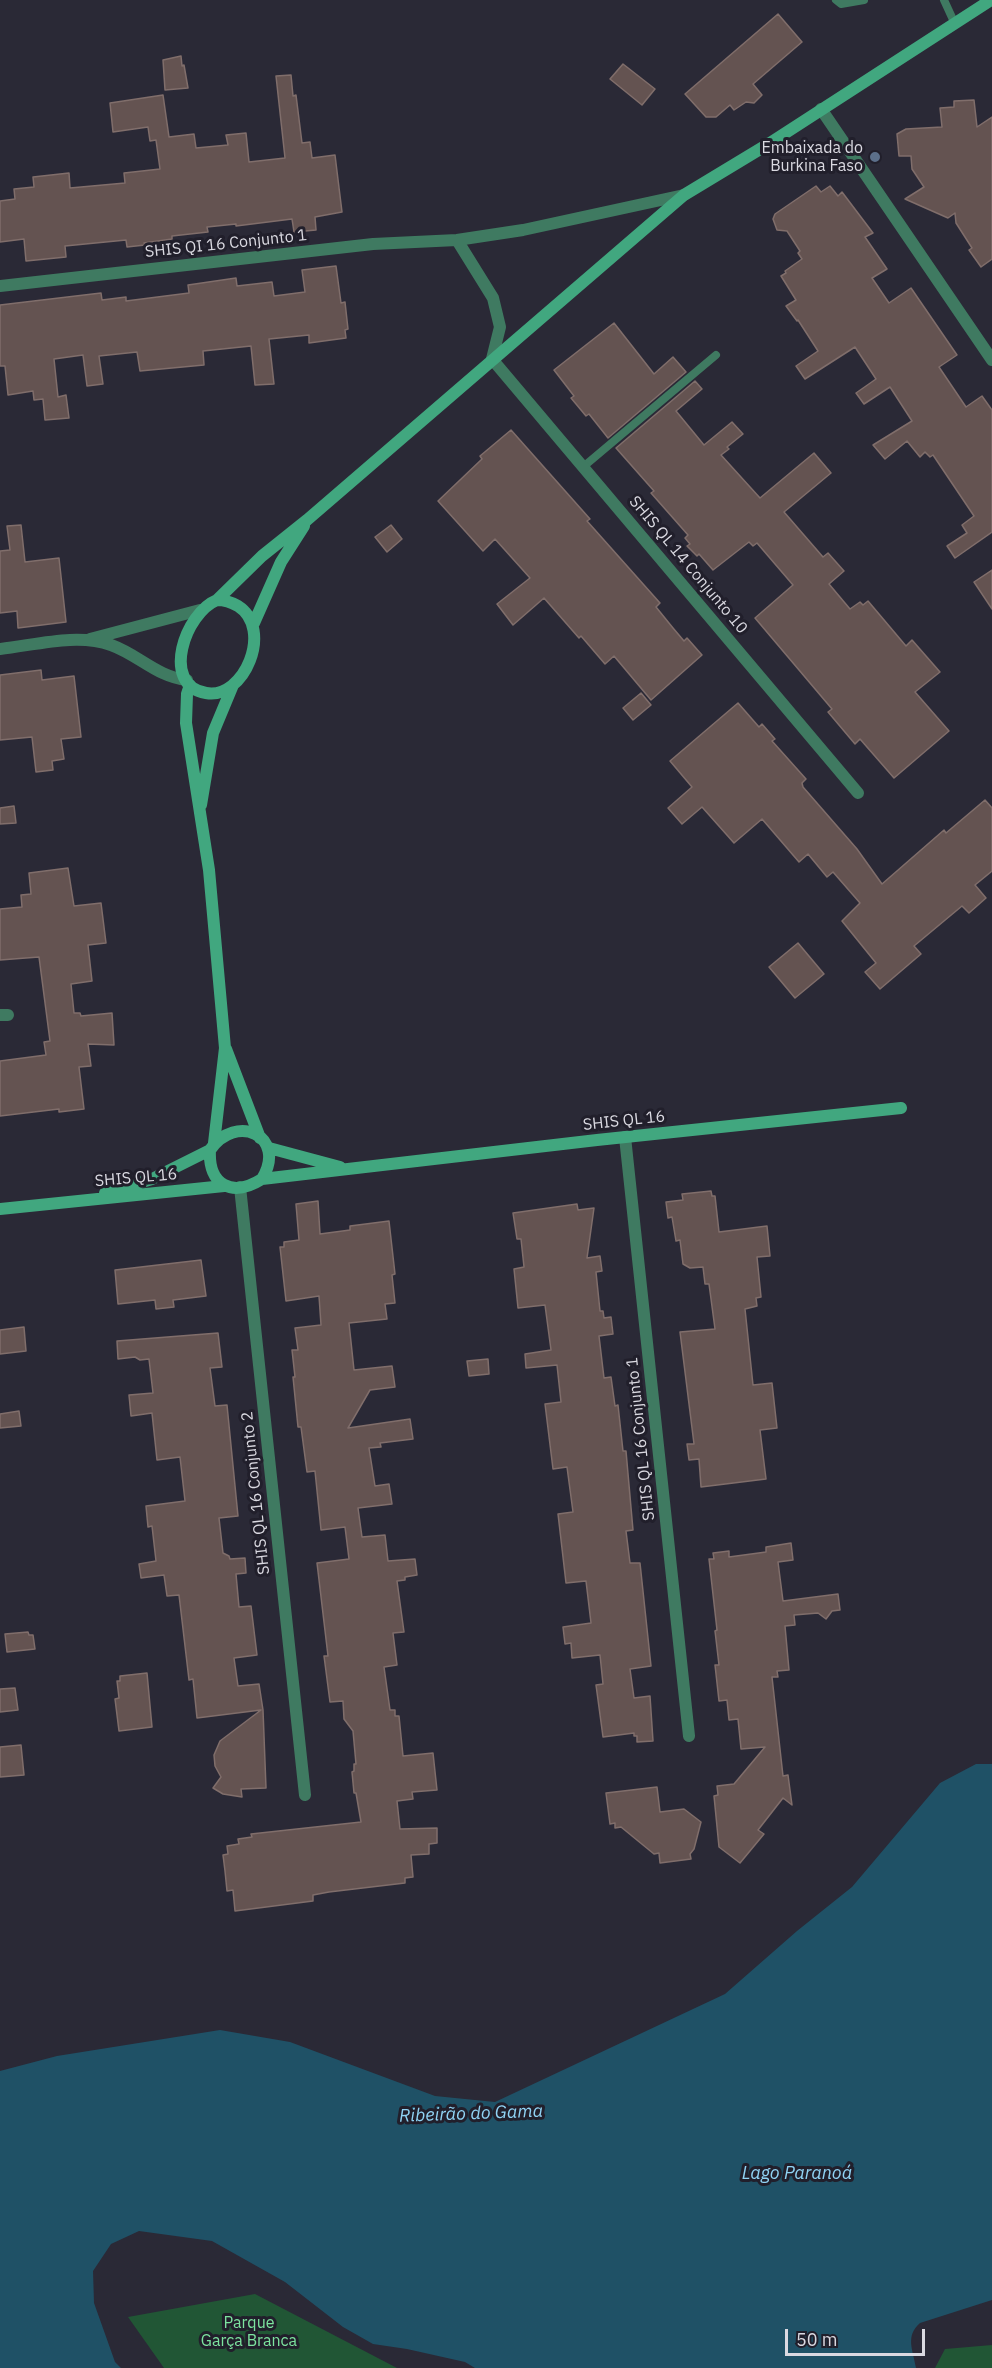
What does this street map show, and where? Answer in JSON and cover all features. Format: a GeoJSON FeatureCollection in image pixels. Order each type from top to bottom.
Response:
{"type":"FeatureCollection","features":[{"type":"Feature","properties":{"kind":"street"},"geometry":{"type":"LineString","coordinates":[[0,649],[89,640],[200,610],[217,600],[262,556],[307,520],[684,195],[770,144],[820,109],[991,0]]}},
{"type":"Feature","properties":{"kind":"street"},"geometry":{"type":"LineString","coordinates":[[820,109],[992,360]]}},
{"type":"Feature","properties":{"kind":"street","name":"SHIS QI 16 Conjunto 1"},"geometry":{"type":"LineString","coordinates":[[0,286],[373,244],[457,240],[523,230],[684,195]]}},
{"type":"Feature","properties":{"kind":"street"},"geometry":{"type":"LineString","coordinates":[[457,240],[493,298],[500,327],[492,359]]}},
{"type":"Feature","properties":{"kind":"street","name":"SHIS QL 14 Conjunto 10"},"geometry":{"type":"LineString","coordinates":[[492,359],[858,793]]}},
{"type":"Feature","properties":{"kind":"street"},"geometry":{"type":"LineString","coordinates":[[89,640],[124,652],[161,674],[210,693],[226,690],[243,672],[253,655],[254,623],[280,562],[307,520]]}},
{"type":"Feature","properties":{"kind":"street"},"geometry":{"type":"LineString","coordinates":[[217,600],[231,602],[242,609],[254,623]]}},
{"type":"Feature","properties":{"kind":"street"},"geometry":{"type":"LineString","coordinates":[[200,610],[185,636],[181,671],[188,683],[186,723],[209,870],[225,1048],[211,1170],[224,1186],[240,1187],[262,1179],[269,1168],[269,1148],[260,1138],[225,1048]]}},
{"type":"Feature","properties":{"kind":"street"},"geometry":{"type":"LineString","coordinates":[[200,806],[213,733],[232,685]]}},
{"type":"Feature","properties":{"kind":"street","name":"SHIS QL 16"},"geometry":{"type":"LineString","coordinates":[[262,1179],[901,1108]]}},
{"type":"Feature","properties":{"kind":"street"},"geometry":{"type":"LineString","coordinates":[[212,1147],[223,1135],[231,1131],[246,1131],[260,1138]]}},
{"type":"Feature","properties":{"kind":"street","name":"SHIS QL 16 Conjunto 1"},"geometry":{"type":"LineString","coordinates":[[626,1137],[689,1736]]}},
{"type":"Feature","properties":{"kind":"street","name":"SHIS QL 16"},"geometry":{"type":"LineString","coordinates":[[86,1199],[152,1179],[212,1147]]}},
{"type":"Feature","properties":{"kind":"street","name":"SHIS QL 16"},"geometry":{"type":"LineString","coordinates":[[269,1148],[350,1169]]}},
{"type":"Feature","properties":{"kind":"street","name":"SHIS QL 16"},"geometry":{"type":"LineString","coordinates":[[0,1209],[224,1186]]}},
{"type":"Feature","properties":{"kind":"street","name":"SHIS QL 16 Conjunto 2"},"geometry":{"type":"LineString","coordinates":[[240,1187],[305,1795]]}},
{"type":"Feature","properties":{"kind":"lane"},"geometry":{"type":"LineString","coordinates":[[836,0],[841,4],[864,0]]}},
{"type":"Feature","properties":{"kind":"lane"},"geometry":{"type":"LineString","coordinates":[[944,0],[955,24]]}},
{"type":"Feature","properties":{"kind":"lane"},"geometry":{"type":"LineString","coordinates":[[583,467],[716,355]]}},
{"type":"Feature","properties":{"kind":"green space","name":"Parque Garça Branca"},"geometry":{"type":"Polygon","coordinates":[[[255,2294],[397,2368],[164,2368],[128,2317],[255,2294]]]}},
{"type":"Feature","properties":{"kind":"green space"},"geometry":{"type":"Polygon","coordinates":[[[992,2345],[992,2368],[935,2368],[945,2349],[992,2345]]]}},
{"type":"Feature","properties":{"kind":"water","name":"Lago Paranoá"},"geometry":{"type":"Polygon","coordinates":[[[976,1764],[992,1764],[992,2300],[920,2323],[911,2338],[916,2368],[475,2368],[465,2362],[373,2344],[343,2327],[285,2282],[212,2241],[139,2231],[111,2244],[93,2271],[94,2303],[115,2362],[121,2368],[0,2368],[0,2071],[57,2056],[220,2030],[290,2042],[435,2096],[495,2102],[725,1994],[852,1887],[940,1783],[976,1764]]]}},
{"type":"Feature","properties":{"kind":"building"},"geometry":{"type":"Polygon","coordinates":[[[778,14],[802,42],[753,84],[762,95],[754,103],[746,102],[734,110],[730,105],[716,117],[706,117],[685,94],[778,14]]]}},
{"type":"Feature","properties":{"kind":"building"},"geometry":{"type":"Polygon","coordinates":[[[181,56],[188,88],[165,90],[163,60],[181,56]]]}},
{"type":"Feature","properties":{"kind":"building"},"geometry":{"type":"Polygon","coordinates":[[[623,64],[655,89],[642,105],[610,79],[623,64]]]}},
{"type":"Feature","properties":{"kind":"building"},"geometry":{"type":"Polygon","coordinates":[[[291,75],[302,143],[310,142],[312,158],[335,155],[342,212],[315,217],[316,230],[294,232],[292,219],[207,227],[208,232],[172,236],[172,239],[144,243],[145,245],[127,247],[126,240],[65,246],[66,257],[26,261],[24,239],[0,242],[0,201],[15,199],[14,189],[34,187],[33,177],[69,173],[70,188],[125,183],[124,173],[160,169],[156,140],[150,141],[148,127],[113,132],[110,103],[163,95],[169,137],[194,134],[196,148],[228,145],[226,135],[246,133],[249,162],[285,158],[276,76],[291,75]]]}},
{"type":"Feature","properties":{"kind":"building"},"geometry":{"type":"Polygon","coordinates":[[[974,100],[977,127],[992,117],[992,259],[981,267],[969,250],[972,248],[956,223],[955,213],[948,218],[905,199],[924,187],[912,169],[911,156],[899,156],[897,134],[906,129],[942,127],[940,108],[954,107],[954,101],[974,100]]]}},
{"type":"Feature","properties":{"kind":"building"},"geometry":{"type":"Polygon","coordinates":[[[816,186],[821,192],[830,186],[838,196],[842,192],[873,233],[865,237],[887,269],[872,278],[889,303],[911,288],[957,355],[939,367],[966,407],[982,396],[992,410],[992,532],[955,558],[947,546],[967,533],[962,525],[974,516],[933,455],[930,457],[925,452],[920,457],[907,441],[885,459],[873,445],[912,421],[890,387],[864,404],[856,393],[876,379],[855,347],[805,379],[796,366],[818,351],[786,306],[796,300],[781,276],[802,259],[798,253],[800,251],[787,231],[777,230],[773,219],[775,214],[816,186]]]}},
{"type":"Feature","properties":{"kind":"building"},"geometry":{"type":"Polygon","coordinates":[[[336,266],[341,303],[345,302],[348,329],[345,330],[346,338],[309,343],[309,335],[269,339],[274,384],[255,385],[251,346],[203,351],[204,365],[140,371],[137,352],[99,356],[103,384],[87,386],[83,355],[54,359],[58,397],[66,395],[69,418],[45,420],[43,399],[34,400],[33,391],[8,395],[5,366],[0,366],[0,305],[101,293],[102,300],[126,297],[126,301],[189,293],[188,285],[236,278],[237,286],[272,282],[274,296],[305,292],[302,270],[336,266]]]}},
{"type":"Feature","properties":{"kind":"building"},"geometry":{"type":"Polygon","coordinates":[[[614,323],[654,374],[673,357],[686,372],[608,438],[589,414],[586,416],[571,398],[574,396],[554,370],[614,323]]]}},
{"type":"Feature","properties":{"kind":"building"},"geometry":{"type":"Polygon","coordinates":[[[695,381],[702,389],[676,411],[704,445],[732,422],[743,434],[721,455],[760,498],[814,453],[831,473],[784,512],[823,557],[828,553],[844,571],[829,584],[850,609],[860,602],[863,605],[868,601],[906,646],[912,640],[940,672],[915,692],[949,731],[894,778],[860,739],[855,744],[828,712],[832,709],[755,618],[793,585],[757,543],[753,546],[749,542],[713,570],[699,554],[697,556],[687,546],[690,544],[685,538],[688,535],[651,493],[654,491],[616,448],[695,381]]]}},
{"type":"Feature","properties":{"kind":"building"},"geometry":{"type":"Polygon","coordinates":[[[511,430],[590,519],[587,521],[660,603],[656,607],[684,641],[687,638],[702,655],[651,700],[614,656],[605,664],[544,598],[513,625],[497,604],[530,578],[495,539],[483,551],[438,501],[482,459],[480,456],[511,430]]]}},
{"type":"Feature","properties":{"kind":"building"},"geometry":{"type":"Polygon","coordinates":[[[21,525],[25,562],[59,558],[66,622],[18,628],[17,611],[0,613],[0,551],[10,550],[7,526],[21,525]]]}},
{"type":"Feature","properties":{"kind":"building"},"geometry":{"type":"Polygon","coordinates":[[[391,525],[402,539],[387,552],[375,537],[391,525]]]}},
{"type":"Feature","properties":{"kind":"building"},"geometry":{"type":"Polygon","coordinates":[[[992,570],[992,609],[974,582],[992,570]]]}},
{"type":"Feature","properties":{"kind":"building"},"geometry":{"type":"Polygon","coordinates":[[[41,670],[42,680],[74,676],[81,737],[61,739],[64,759],[52,761],[53,770],[36,772],[32,737],[0,740],[0,675],[41,670]]]}},
{"type":"Feature","properties":{"kind":"building"},"geometry":{"type":"Polygon","coordinates":[[[641,693],[651,705],[633,720],[623,708],[641,693]]]}},
{"type":"Feature","properties":{"kind":"building"},"geometry":{"type":"Polygon","coordinates":[[[738,703],[759,727],[762,724],[775,739],[772,741],[806,779],[802,783],[803,787],[857,849],[882,884],[944,830],[946,833],[985,800],[992,808],[992,871],[975,885],[986,898],[969,913],[962,906],[914,946],[921,954],[880,989],[865,972],[876,963],[842,921],[860,903],[833,872],[827,877],[808,854],[799,862],[762,819],[734,843],[702,807],[682,824],[668,808],[692,787],[670,761],[738,703]]]}},
{"type":"Feature","properties":{"kind":"building"},"geometry":{"type":"Polygon","coordinates":[[[14,806],[16,823],[0,824],[0,808],[14,806]]]}},
{"type":"Feature","properties":{"kind":"building"},"geometry":{"type":"Polygon","coordinates":[[[68,868],[74,906],[101,903],[106,943],[88,945],[92,981],[71,984],[74,1013],[80,1013],[81,1016],[112,1013],[114,1045],[88,1044],[91,1066],[79,1067],[84,1109],[59,1112],[59,1109],[0,1116],[0,1061],[46,1055],[44,1042],[50,1041],[39,957],[0,960],[0,909],[22,907],[21,895],[31,894],[29,873],[68,868]]]}},
{"type":"Feature","properties":{"kind":"building"},"geometry":{"type":"Polygon","coordinates":[[[798,943],[824,974],[795,998],[769,967],[798,943]]]}},
{"type":"Feature","properties":{"kind":"building"},"geometry":{"type":"Polygon","coordinates":[[[711,1191],[712,1196],[715,1196],[719,1232],[767,1226],[770,1256],[757,1257],[761,1297],[756,1298],[757,1306],[745,1309],[753,1385],[772,1383],[777,1428],[760,1430],[766,1479],[701,1487],[699,1459],[689,1460],[687,1444],[694,1444],[680,1332],[715,1329],[709,1284],[705,1284],[703,1267],[690,1268],[683,1264],[680,1240],[676,1241],[672,1217],[668,1218],[666,1202],[683,1200],[682,1194],[711,1191]]]}},
{"type":"Feature","properties":{"kind":"building"},"geometry":{"type":"Polygon","coordinates":[[[318,1201],[320,1234],[350,1230],[350,1226],[389,1221],[395,1274],[392,1275],[395,1303],[385,1304],[387,1319],[349,1323],[354,1370],[392,1366],[395,1387],[370,1390],[348,1428],[410,1419],[413,1439],[380,1443],[381,1447],[369,1448],[375,1486],[389,1484],[392,1504],[358,1508],[362,1537],[385,1535],[388,1561],[415,1559],[417,1575],[397,1581],[404,1632],[393,1633],[397,1665],[384,1667],[390,1710],[395,1710],[395,1716],[399,1716],[403,1756],[433,1753],[437,1790],[412,1792],[413,1799],[397,1801],[400,1829],[437,1828],[437,1843],[429,1844],[429,1854],[411,1855],[413,1877],[405,1878],[405,1883],[329,1892],[313,1895],[313,1901],[235,1911],[233,1890],[227,1891],[223,1855],[228,1854],[227,1846],[239,1844],[238,1839],[252,1837],[251,1834],[361,1822],[352,1772],[356,1764],[353,1731],[344,1719],[343,1701],[330,1702],[324,1656],[328,1656],[317,1563],[349,1559],[345,1527],[321,1530],[315,1471],[307,1472],[301,1427],[298,1427],[293,1377],[295,1377],[292,1350],[298,1350],[295,1328],[321,1325],[319,1296],[286,1301],[280,1247],[284,1247],[284,1242],[299,1240],[296,1204],[318,1201]]]}},
{"type":"Feature","properties":{"kind":"building"},"geometry":{"type":"Polygon","coordinates":[[[577,1204],[578,1210],[594,1208],[587,1258],[600,1256],[602,1271],[596,1272],[600,1311],[603,1311],[604,1318],[611,1317],[613,1334],[599,1336],[604,1378],[611,1377],[615,1406],[618,1405],[623,1451],[626,1451],[633,1530],[626,1531],[630,1563],[640,1563],[651,1666],[630,1669],[634,1698],[650,1696],[653,1741],[637,1742],[637,1736],[634,1736],[634,1733],[603,1737],[596,1685],[603,1684],[600,1655],[572,1658],[571,1643],[565,1644],[563,1627],[591,1623],[586,1581],[566,1583],[558,1514],[573,1512],[567,1467],[553,1469],[545,1404],[561,1402],[557,1365],[526,1368],[525,1354],[551,1350],[545,1305],[518,1308],[514,1269],[524,1267],[521,1239],[517,1239],[513,1213],[577,1204]]]}},
{"type":"Feature","properties":{"kind":"building"},"geometry":{"type":"Polygon","coordinates":[[[201,1260],[206,1296],[173,1300],[174,1307],[156,1309],[155,1300],[118,1304],[115,1270],[201,1260]]]}},
{"type":"Feature","properties":{"kind":"building"},"geometry":{"type":"Polygon","coordinates":[[[24,1327],[26,1351],[0,1354],[0,1330],[24,1327]]]}},
{"type":"Feature","properties":{"kind":"building"},"geometry":{"type":"Polygon","coordinates":[[[218,1333],[222,1367],[210,1368],[215,1406],[227,1405],[238,1516],[219,1518],[223,1553],[230,1559],[245,1558],[246,1573],[236,1574],[239,1607],[251,1606],[257,1655],[234,1658],[238,1686],[259,1684],[263,1710],[266,1788],[241,1789],[242,1797],[223,1794],[213,1788],[221,1777],[215,1766],[214,1755],[220,1741],[261,1710],[197,1718],[193,1679],[189,1680],[179,1595],[167,1596],[164,1575],[141,1578],[139,1564],[156,1561],[152,1526],[148,1527],[146,1506],[185,1501],[180,1457],[157,1460],[152,1413],[131,1416],[129,1395],[153,1393],[149,1359],[140,1360],[135,1357],[118,1359],[117,1341],[218,1333]]]}},
{"type":"Feature","properties":{"kind":"building"},"geometry":{"type":"Polygon","coordinates":[[[488,1359],[489,1374],[469,1376],[467,1361],[488,1359]]]}},
{"type":"Feature","properties":{"kind":"building"},"geometry":{"type":"Polygon","coordinates":[[[19,1411],[21,1426],[0,1428],[0,1414],[19,1411]]]}},
{"type":"Feature","properties":{"kind":"building"},"geometry":{"type":"Polygon","coordinates":[[[791,1543],[793,1560],[778,1562],[783,1601],[838,1594],[840,1610],[832,1611],[826,1619],[818,1613],[794,1615],[795,1625],[785,1626],[789,1670],[777,1671],[778,1677],[772,1677],[783,1776],[788,1775],[792,1805],[783,1798],[758,1830],[764,1834],[740,1863],[719,1847],[714,1796],[718,1795],[717,1786],[734,1784],[765,1747],[741,1749],[738,1719],[729,1720],[727,1700],[719,1701],[715,1665],[719,1665],[715,1631],[717,1630],[709,1559],[714,1559],[713,1553],[729,1551],[729,1557],[766,1552],[766,1547],[791,1543]]]}},
{"type":"Feature","properties":{"kind":"building"},"geometry":{"type":"Polygon","coordinates":[[[28,1632],[29,1635],[33,1635],[35,1649],[7,1652],[5,1634],[28,1632]]]}},
{"type":"Feature","properties":{"kind":"building"},"geometry":{"type":"Polygon","coordinates":[[[147,1673],[152,1727],[119,1731],[115,1699],[119,1698],[117,1681],[120,1681],[120,1676],[147,1673]]]}},
{"type":"Feature","properties":{"kind":"building"},"geometry":{"type":"Polygon","coordinates":[[[15,1688],[18,1710],[0,1712],[0,1689],[15,1688]]]}},
{"type":"Feature","properties":{"kind":"building"},"geometry":{"type":"Polygon","coordinates":[[[21,1745],[24,1775],[0,1777],[0,1747],[21,1745]]]}},
{"type":"Feature","properties":{"kind":"building"},"geometry":{"type":"Polygon","coordinates":[[[657,1787],[660,1812],[684,1809],[701,1822],[694,1849],[690,1854],[691,1859],[660,1863],[659,1853],[654,1854],[621,1827],[615,1828],[615,1823],[610,1824],[606,1793],[657,1787]]]}},
{"type":"Feature","properties":{"kind":"place","name":"Embaixada do Burkina Faso"},"geometry":{"type":"Point","coordinates":[875,157]}},
{"type":"Feature","properties":{"kind":"water label","name":"Ribeirão do Gama"},"geometry":{"type":"Point","coordinates":[471,2114]}}]}
